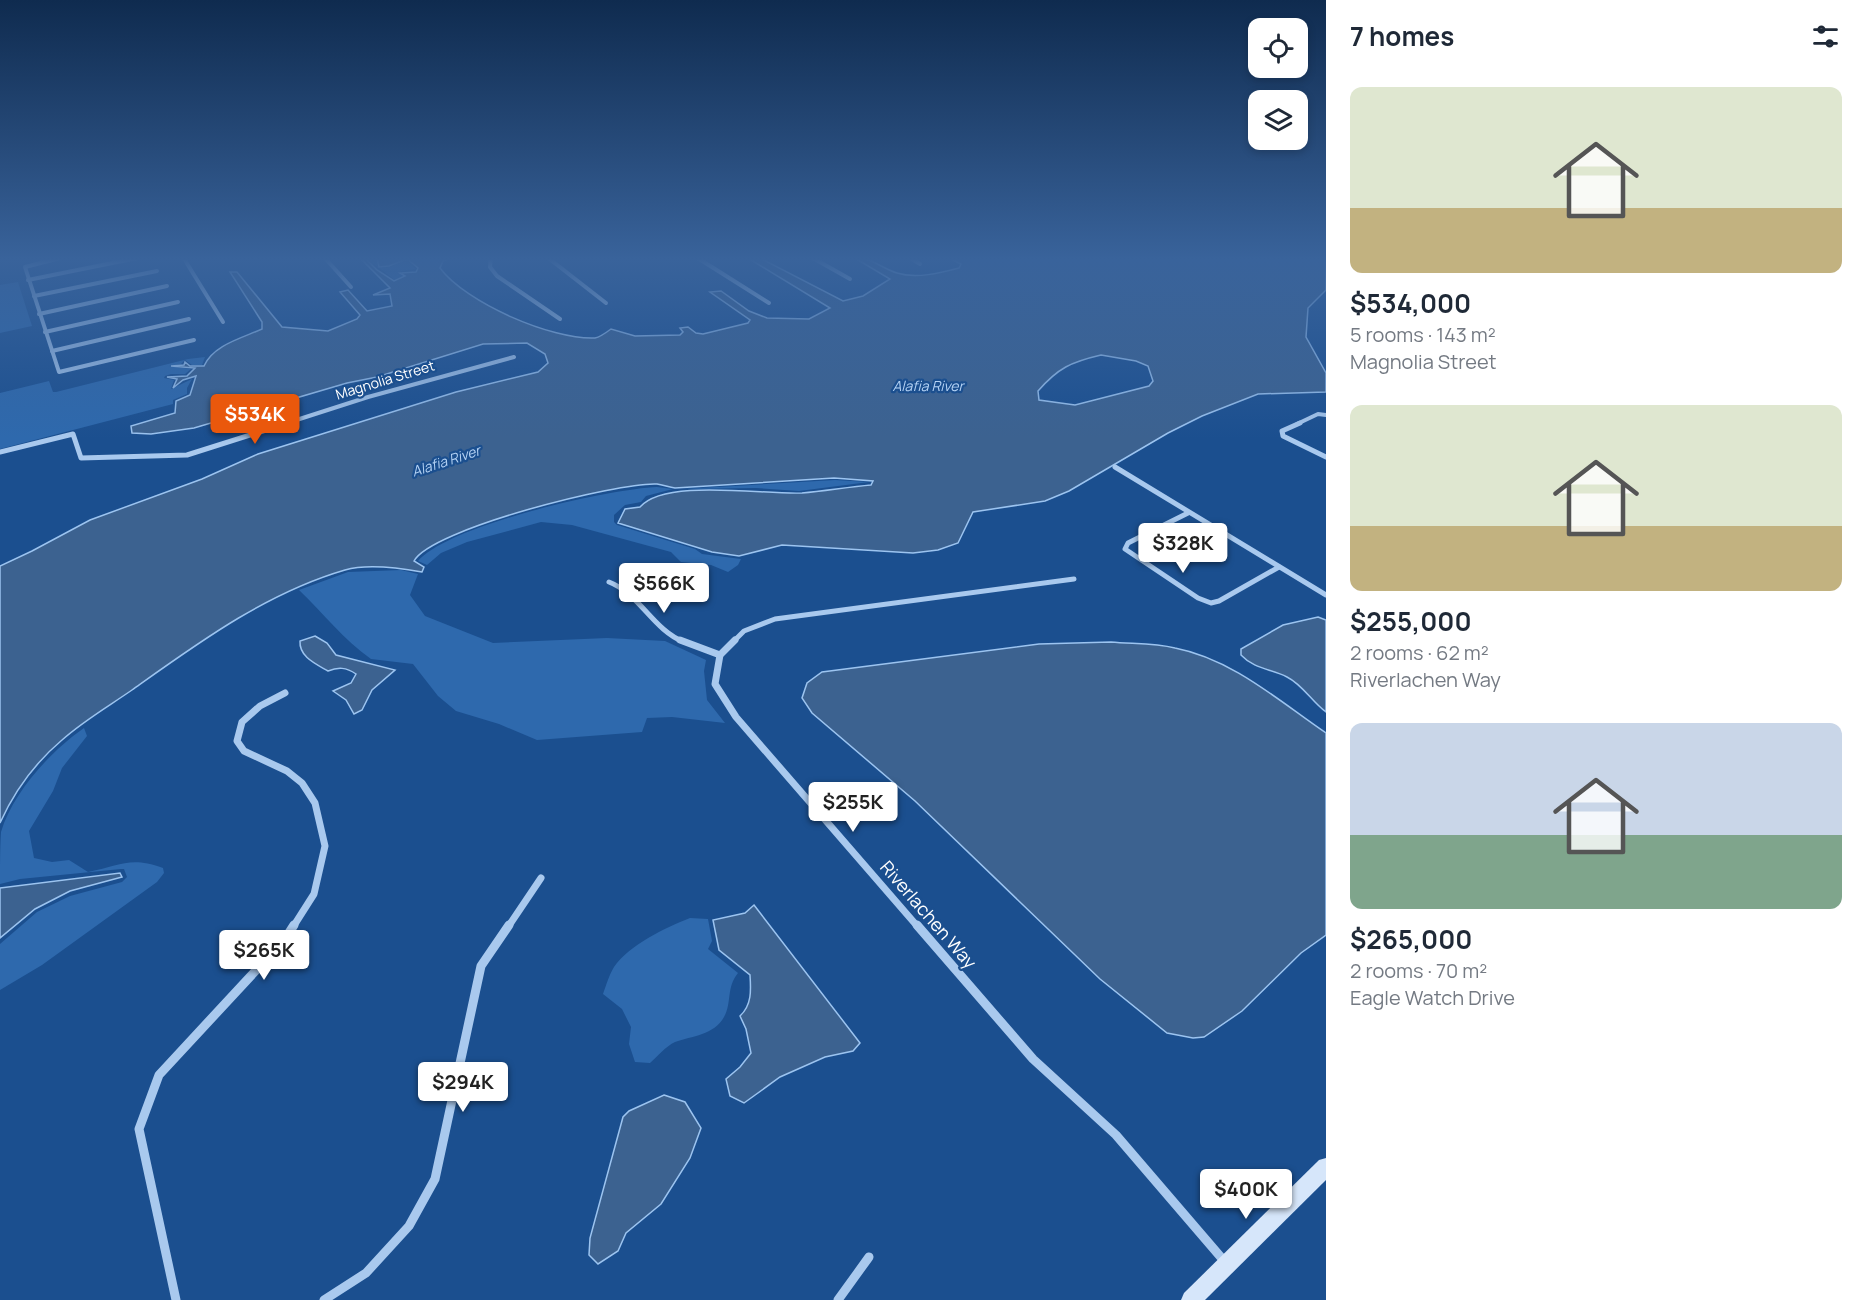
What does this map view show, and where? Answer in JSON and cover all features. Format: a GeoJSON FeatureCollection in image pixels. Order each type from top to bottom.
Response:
{"type":"FeatureCollection","features":[{"type":"Feature","properties":{"kind":"street"},"geometry":{"type":"LineString","coordinates":[[40,318],[59,372],[194,339]]}},
{"type":"Feature","properties":{"kind":"street"},"geometry":{"type":"LineString","coordinates":[[45,332],[109,318]]}},
{"type":"Feature","properties":{"kind":"street"},"geometry":{"type":"LineString","coordinates":[[220,318],[223,322]]}},
{"type":"Feature","properties":{"kind":"street"},"geometry":{"type":"LineString","coordinates":[[52,351],[189,319]]}},
{"type":"Feature","properties":{"kind":"street","name":"Magnolia Street"},"geometry":{"type":"LineString","coordinates":[[0,452],[73,434],[81,458],[187,455],[368,397],[514,357]]}},
{"type":"Feature","properties":{"kind":"street"},"geometry":{"type":"LineString","coordinates":[[1326,415],[1318,414],[1282,431],[1283,436],[1326,457]]}},
{"type":"Feature","properties":{"kind":"street"},"geometry":{"type":"LineString","coordinates":[[1115,467],[1326,595]]}},
{"type":"Feature","properties":{"kind":"street"},"geometry":{"type":"LineString","coordinates":[[1188,513],[1128,543],[1125,549],[1198,598],[1211,603],[1219,601],[1279,567]]}},
{"type":"Feature","properties":{"kind":"street"},"geometry":{"type":"LineString","coordinates":[[609,582],[622,587],[669,636],[720,655],[744,631],[775,619],[1074,579]]}},
{"type":"Feature","properties":{"kind":"street","name":"Riverlachen Way"},"geometry":{"type":"LineString","coordinates":[[720,655],[715,684],[736,717],[1033,1059],[1116,1135],[1228,1264]]}},
{"type":"Feature","properties":{"kind":"street"},"geometry":{"type":"LineString","coordinates":[[176,1300],[139,1129],[159,1075],[285,939],[314,894],[325,846],[315,803],[302,783],[287,771],[244,751],[237,741],[242,722],[260,706],[285,693]]}},
{"type":"Feature","properties":{"kind":"street"},"geometry":{"type":"LineString","coordinates":[[324,1300],[366,1273],[409,1226],[435,1179],[481,966],[541,878]]}},
{"type":"Feature","properties":{"kind":"street"},"geometry":{"type":"LineString","coordinates":[[1191,1300],[1326,1167]]}},
{"type":"Feature","properties":{"kind":"street"},"geometry":{"type":"LineString","coordinates":[[838,1300],[869,1257]]}},
{"type":"Feature","properties":{"kind":"shaded area"},"geometry":{"type":"Polygon","coordinates":[[[0,318],[29,318],[32,326],[0,333],[0,318]]]}},
{"type":"Feature","properties":{"kind":"shaded area"},"geometry":{"type":"Polygon","coordinates":[[[205,357],[202,365],[192,365],[185,360],[181,364],[169,366],[191,369],[185,374],[165,376],[164,378],[174,380],[171,389],[192,379],[187,388],[187,394],[173,400],[173,404],[0,449],[0,393],[49,381],[53,392],[56,392],[188,359],[205,357]]]}},
{"type":"Feature","properties":{"kind":"shaded area"},"geometry":{"type":"Polygon","coordinates":[[[835,480],[869,482],[799,491],[756,488],[683,489],[835,480]]]}},
{"type":"Feature","properties":{"kind":"shaded area"},"geometry":{"type":"Polygon","coordinates":[[[657,487],[673,489],[646,496],[641,502],[625,505],[614,515],[614,522],[617,525],[695,549],[702,554],[741,559],[738,565],[728,572],[711,565],[681,562],[671,552],[572,525],[541,522],[467,542],[441,553],[427,565],[418,561],[435,548],[494,522],[603,494],[657,487]]]}},
{"type":"Feature","properties":{"kind":"shaded area"},"geometry":{"type":"Polygon","coordinates":[[[401,570],[418,574],[410,595],[425,616],[493,643],[607,638],[665,641],[706,660],[704,671],[707,700],[725,723],[672,717],[647,718],[642,732],[537,740],[499,724],[456,711],[438,696],[413,664],[371,659],[361,652],[299,590],[348,572],[401,570]]]}},
{"type":"Feature","properties":{"kind":"shaded area"},"geometry":{"type":"Polygon","coordinates":[[[84,728],[87,736],[62,768],[53,791],[29,831],[34,858],[52,862],[69,860],[88,872],[133,862],[163,868],[164,873],[157,882],[42,965],[0,990],[0,944],[37,912],[70,896],[122,882],[127,877],[124,869],[121,869],[20,879],[0,884],[1,832],[14,802],[46,760],[84,728]]]}},
{"type":"Feature","properties":{"kind":"shaded area"},"geometry":{"type":"Polygon","coordinates":[[[690,918],[708,919],[712,941],[708,949],[738,973],[732,984],[724,1017],[715,1028],[675,1042],[650,1063],[635,1062],[629,1044],[631,1027],[622,1009],[603,994],[608,980],[614,967],[638,944],[690,918]]]}},
{"type":"Feature","properties":{"kind":"water","name":"Alafia River"},"geometry":{"type":"Polygon","coordinates":[[[259,318],[274,318],[282,327],[328,331],[357,319],[513,318],[556,333],[595,338],[611,329],[635,336],[680,335],[683,332],[680,328],[688,327],[696,333],[703,334],[748,323],[750,320],[747,318],[1307,318],[1306,337],[1326,373],[1326,392],[1258,394],[1202,416],[1168,433],[1069,491],[1045,501],[973,512],[958,543],[938,550],[913,553],[782,545],[739,556],[712,552],[618,523],[625,509],[640,507],[653,498],[671,493],[716,490],[802,493],[871,485],[873,481],[834,478],[675,488],[657,484],[636,485],[567,499],[488,522],[428,548],[414,561],[424,567],[422,572],[373,567],[345,570],[288,592],[208,637],[87,720],[62,740],[26,778],[0,823],[0,566],[90,520],[202,479],[258,454],[456,392],[538,372],[548,363],[545,354],[527,343],[483,344],[377,377],[347,383],[194,428],[151,434],[132,433],[131,426],[175,413],[176,401],[190,395],[196,376],[183,380],[173,388],[177,379],[167,377],[187,376],[195,368],[171,366],[184,365],[185,362],[190,366],[204,366],[221,347],[262,329],[259,318]],[[1101,355],[1081,360],[1059,371],[1045,383],[1038,391],[1039,400],[1075,405],[1149,386],[1153,381],[1148,366],[1136,361],[1101,355]]]}},
{"type":"Feature","properties":{"kind":"water"},"geometry":{"type":"Polygon","coordinates":[[[1318,617],[1326,620],[1326,712],[1293,680],[1257,666],[1241,655],[1241,649],[1283,625],[1318,617]]]}},
{"type":"Feature","properties":{"kind":"water"},"geometry":{"type":"Polygon","coordinates":[[[315,636],[327,643],[336,655],[395,670],[372,690],[362,710],[354,714],[346,700],[333,691],[351,683],[356,674],[342,668],[328,671],[305,656],[300,647],[300,641],[315,636]]]}},
{"type":"Feature","properties":{"kind":"water"},"geometry":{"type":"Polygon","coordinates":[[[1111,642],[1167,646],[1216,661],[1273,695],[1326,733],[1326,935],[1301,953],[1242,1011],[1204,1037],[1193,1038],[1167,1033],[1100,979],[915,801],[812,713],[802,698],[807,683],[822,672],[1039,644],[1111,642]]]}},
{"type":"Feature","properties":{"kind":"water"},"geometry":{"type":"Polygon","coordinates":[[[120,873],[122,877],[70,891],[35,909],[0,938],[0,888],[120,873]]]}},
{"type":"Feature","properties":{"kind":"water"},"geometry":{"type":"Polygon","coordinates":[[[754,905],[860,1043],[853,1051],[825,1057],[780,1077],[744,1103],[730,1096],[726,1079],[751,1053],[746,1029],[740,1016],[749,1002],[750,975],[719,950],[713,920],[745,913],[754,905]]]}},
{"type":"Feature","properties":{"kind":"water"},"geometry":{"type":"Polygon","coordinates":[[[664,1095],[685,1102],[701,1128],[690,1158],[661,1204],[626,1233],[618,1251],[598,1264],[589,1255],[590,1238],[623,1117],[629,1111],[664,1095]]]}}]}
